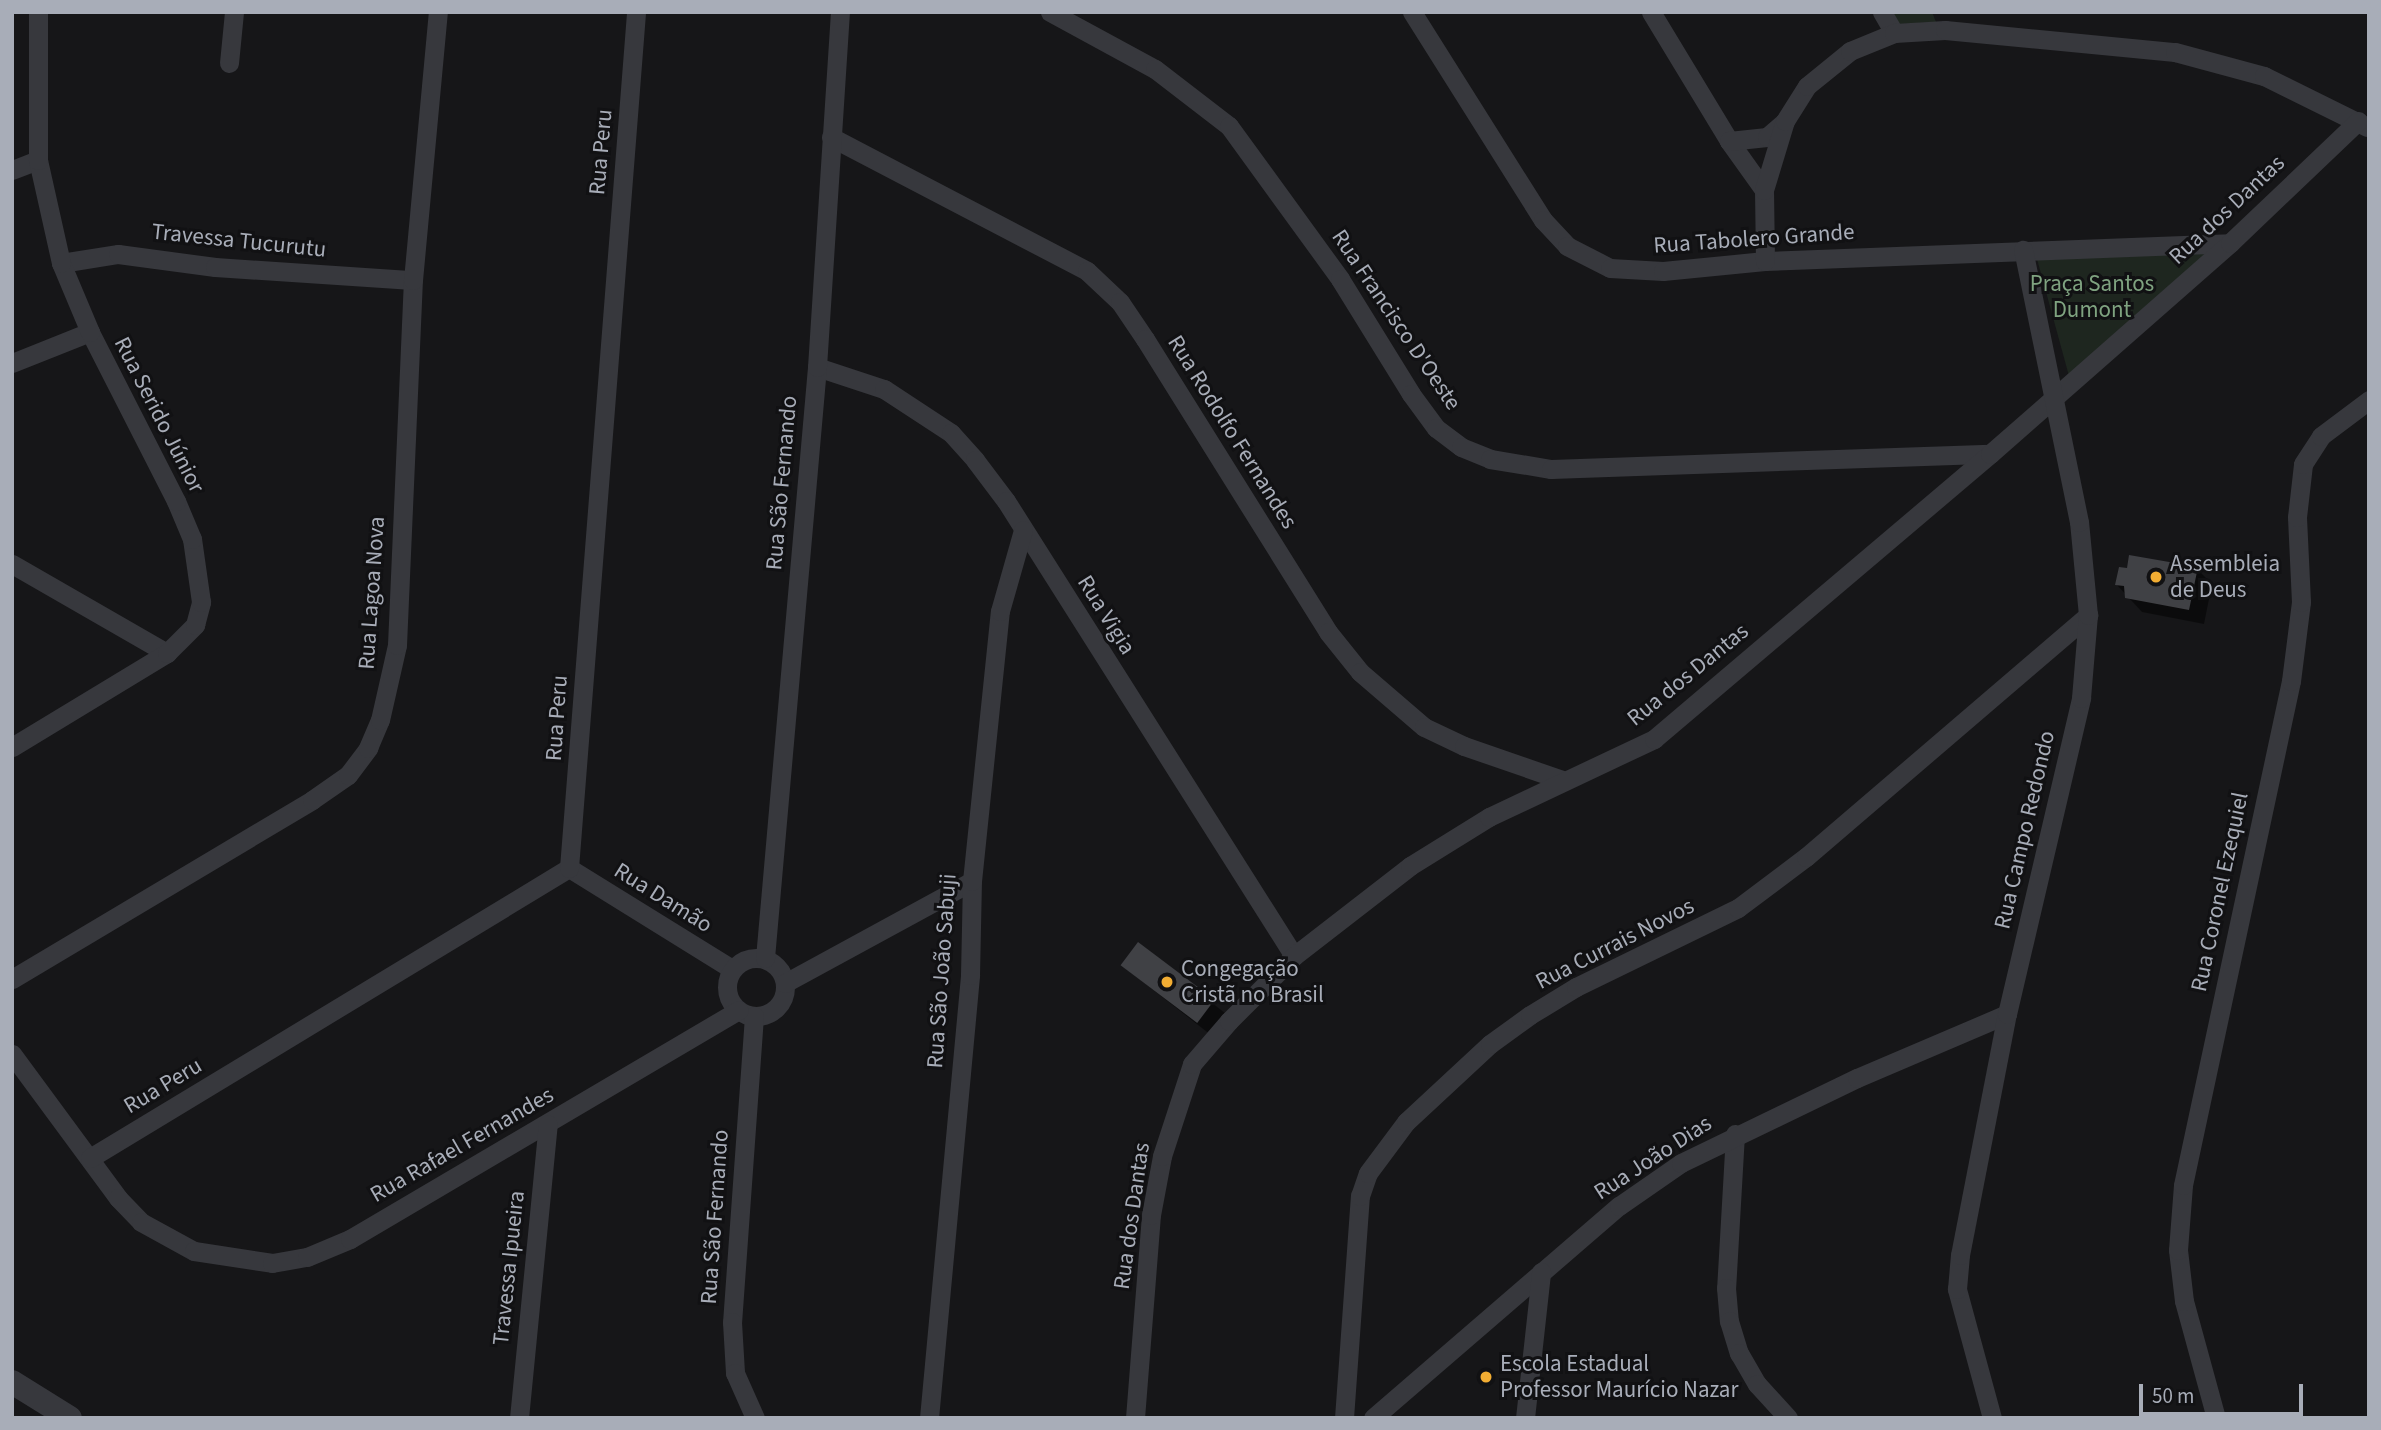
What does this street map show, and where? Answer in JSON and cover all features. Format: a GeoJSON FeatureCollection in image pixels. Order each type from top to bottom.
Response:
{"type":"FeatureCollection","features":[{"type":"Feature","properties":{"kind":"street","name":"Rua Serido Júnior"},"geometry":{"type":"LineString","coordinates":[[12,747],[167,653],[195,625],[201,603],[192,539],[90,332],[61,263],[38,160],[38,12]]}},
{"type":"Feature","properties":{"kind":"street"},"geometry":{"type":"LineString","coordinates":[[229,63],[234,12]]}},
{"type":"Feature","properties":{"kind":"street","name":"Rua Lagoa Nova"},"geometry":{"type":"LineString","coordinates":[[12,979],[312,800],[348,775],[368,748],[383,707],[397,645],[413,280],[438,12]]}},
{"type":"Feature","properties":{"kind":"street","name":"Rua Peru"},"geometry":{"type":"LineString","coordinates":[[90,1158],[569,868],[636,12]]}},
{"type":"Feature","properties":{"kind":"street","name":"Rua São Fernando"},"geometry":{"type":"LineString","coordinates":[[765,958],[817,367],[840,12]]}},
{"type":"Feature","properties":{"kind":"street","name":"Rua Francisco D'Oeste"},"geometry":{"type":"LineString","coordinates":[[1050,12],[1155,69],[1229,126],[1334,270],[1417,402],[1436,428],[1461,447],[1490,459],[1551,469],[1990,454]]}},
{"type":"Feature","properties":{"kind":"street","name":"Rua Tabolero Grande"},"geometry":{"type":"LineString","coordinates":[[1412,12],[1543,220],[1567,246],[1588,261],[1633,271],[1765,261],[2230,243]]}},
{"type":"Feature","properties":{"kind":"street"},"geometry":{"type":"LineString","coordinates":[[1651,12],[1729,141],[1764,190]]}},
{"type":"Feature","properties":{"kind":"street"},"geometry":{"type":"LineString","coordinates":[[1882,12],[1894,33]]}},
{"type":"Feature","properties":{"kind":"street"},"geometry":{"type":"LineString","coordinates":[[1765,261],[1764,190],[1785,121],[1807,86],[1850,51],[1894,33],[1943,21],[2175,52],[2263,76],[2364,125]]}},
{"type":"Feature","properties":{"kind":"street"},"geometry":{"type":"LineString","coordinates":[[1729,141],[1767,137],[1785,121]]}},
{"type":"Feature","properties":{"kind":"street","name":"Rua dos Dantas"},"geometry":{"type":"LineString","coordinates":[[1135,1418],[1152,1215],[1175,1109],[1192,1065],[1294,956],[1410,866],[1562,780],[1654,739],[1990,454],[2364,125]]}},
{"type":"Feature","properties":{"kind":"street","name":"Rua Rodolfo Fernandes"},"geometry":{"type":"LineString","coordinates":[[831,137],[1087,271],[1120,302],[1328,632],[1360,671],[1424,727],[1464,746],[1562,780]]}},
{"type":"Feature","properties":{"kind":"street"},"geometry":{"type":"LineString","coordinates":[[12,170],[38,160]]}},
{"type":"Feature","properties":{"kind":"street","name":"Rua Campo Redondo"},"geometry":{"type":"LineString","coordinates":[[1992,1418],[1957,1289],[1964,1230],[2007,1014],[2081,698],[2088,615],[2079,522],[2023,250]]}},
{"type":"Feature","properties":{"kind":"street","name":"Travessa Tucurutu"},"geometry":{"type":"LineString","coordinates":[[61,263],[118,254],[215,267],[413,280]]}},
{"type":"Feature","properties":{"kind":"street"},"geometry":{"type":"LineString","coordinates":[[12,363],[90,332]]}},
{"type":"Feature","properties":{"kind":"street","name":"Rua Vigia"},"geometry":{"type":"LineString","coordinates":[[817,367],[884,389],[951,433],[1006,501],[1294,956]]}},
{"type":"Feature","properties":{"kind":"street","name":"Rua Coronel Ezequiel"},"geometry":{"type":"LineString","coordinates":[[2216,1418],[2184,1301],[2178,1250],[2183,1185],[2291,681],[2301,602],[2297,517],[2303,464],[2322,436],[2369,400]]}},
{"type":"Feature","properties":{"kind":"street","name":"Rua São João Sabuji"},"geometry":{"type":"LineString","coordinates":[[929,1418],[970,975],[972,881],[1000,611],[1023,530]]}},
{"type":"Feature","properties":{"kind":"street"},"geometry":{"type":"LineString","coordinates":[[12,564],[167,653]]}},
{"type":"Feature","properties":{"kind":"street","name":"Rua Currais Novos"},"geometry":{"type":"LineString","coordinates":[[1344,1418],[1360,1196],[1368,1172],[1406,1122],[1490,1044],[1530,1014],[1576,987],[1738,908],[1806,857],[2088,615]]}},
{"type":"Feature","properties":{"kind":"street","name":"Rua Damão"},"geometry":{"type":"LineString","coordinates":[[569,868],[732,970]]}},
{"type":"Feature","properties":{"kind":"street"},"geometry":{"type":"LineString","coordinates":[[785,983],[972,881]]}},
{"type":"Feature","properties":{"kind":"street"},"geometry":{"type":"LineString","coordinates":[[765,958],[779,967],[785,983],[778,1007],[746,1013],[727,993],[732,970],[744,960],[765,958]]}},
{"type":"Feature","properties":{"kind":"street","name":"Rua São Fernando"},"geometry":{"type":"LineString","coordinates":[[746,1013],[732,1322],[735,1373],[755,1418]]}},
{"type":"Feature","properties":{"kind":"street","name":"Rua Rafael Fernandes"},"geometry":{"type":"LineString","coordinates":[[12,1054],[141,1222],[194,1251],[272,1264],[307,1257],[350,1239],[746,1013]]}},
{"type":"Feature","properties":{"kind":"street","name":"Rua João Dias"},"geometry":{"type":"LineString","coordinates":[[1373,1418],[1619,1206],[1735,1134],[2007,1014]]}},
{"type":"Feature","properties":{"kind":"street","name":"Travessa Ipueira"},"geometry":{"type":"LineString","coordinates":[[519,1418],[548,1124]]}},
{"type":"Feature","properties":{"kind":"street"},"geometry":{"type":"LineString","coordinates":[[1735,1134],[1727,1288],[1729,1321],[1739,1353],[1757,1384],[1788,1418]]}},
{"type":"Feature","properties":{"kind":"street"},"geometry":{"type":"LineString","coordinates":[[1525,1418],[1541,1272]]}},
{"type":"Feature","properties":{"kind":"street"},"geometry":{"type":"LineString","coordinates":[[12,1382],[71,1418]]}},
{"type":"Feature","properties":{"kind":"green space"},"geometry":{"type":"Polygon","coordinates":[[[1893,12],[1932,12],[1936,22],[1899,24],[1893,12]]]}},
{"type":"Feature","properties":{"kind":"green space","name":"Praça Santos Dumont"},"geometry":{"type":"Polygon","coordinates":[[[2212,251],[2069,376],[2037,259],[2212,251]]]}},
{"type":"Feature","properties":{"kind":"building","name":"Assembleia de Deus"},"geometry":{"type":"Polygon","coordinates":[[[2129,555],[2198,567],[2189,610],[2125,598],[2124,586],[2115,585],[2119,567],[2127,568],[2129,555]]]}},
{"type":"Feature","properties":{"kind":"building","name":"Congegação Cristã no Brasil"},"geometry":{"type":"Polygon","coordinates":[[[1138,942],[1215,1000],[1197,1023],[1121,965],[1138,942]]]}},
{"type":"Feature","properties":{"kind":"place","name":"Assembleia de Deus"},"geometry":{"type":"Point","coordinates":[2156,577]}},
{"type":"Feature","properties":{"kind":"place","name":"Congegação Cristã no Brasil"},"geometry":{"type":"Point","coordinates":[1167,982]}},
{"type":"Feature","properties":{"kind":"place","name":"Escola Estadual Professor Maurício Nazar"},"geometry":{"type":"Point","coordinates":[1486,1377]}}]}
